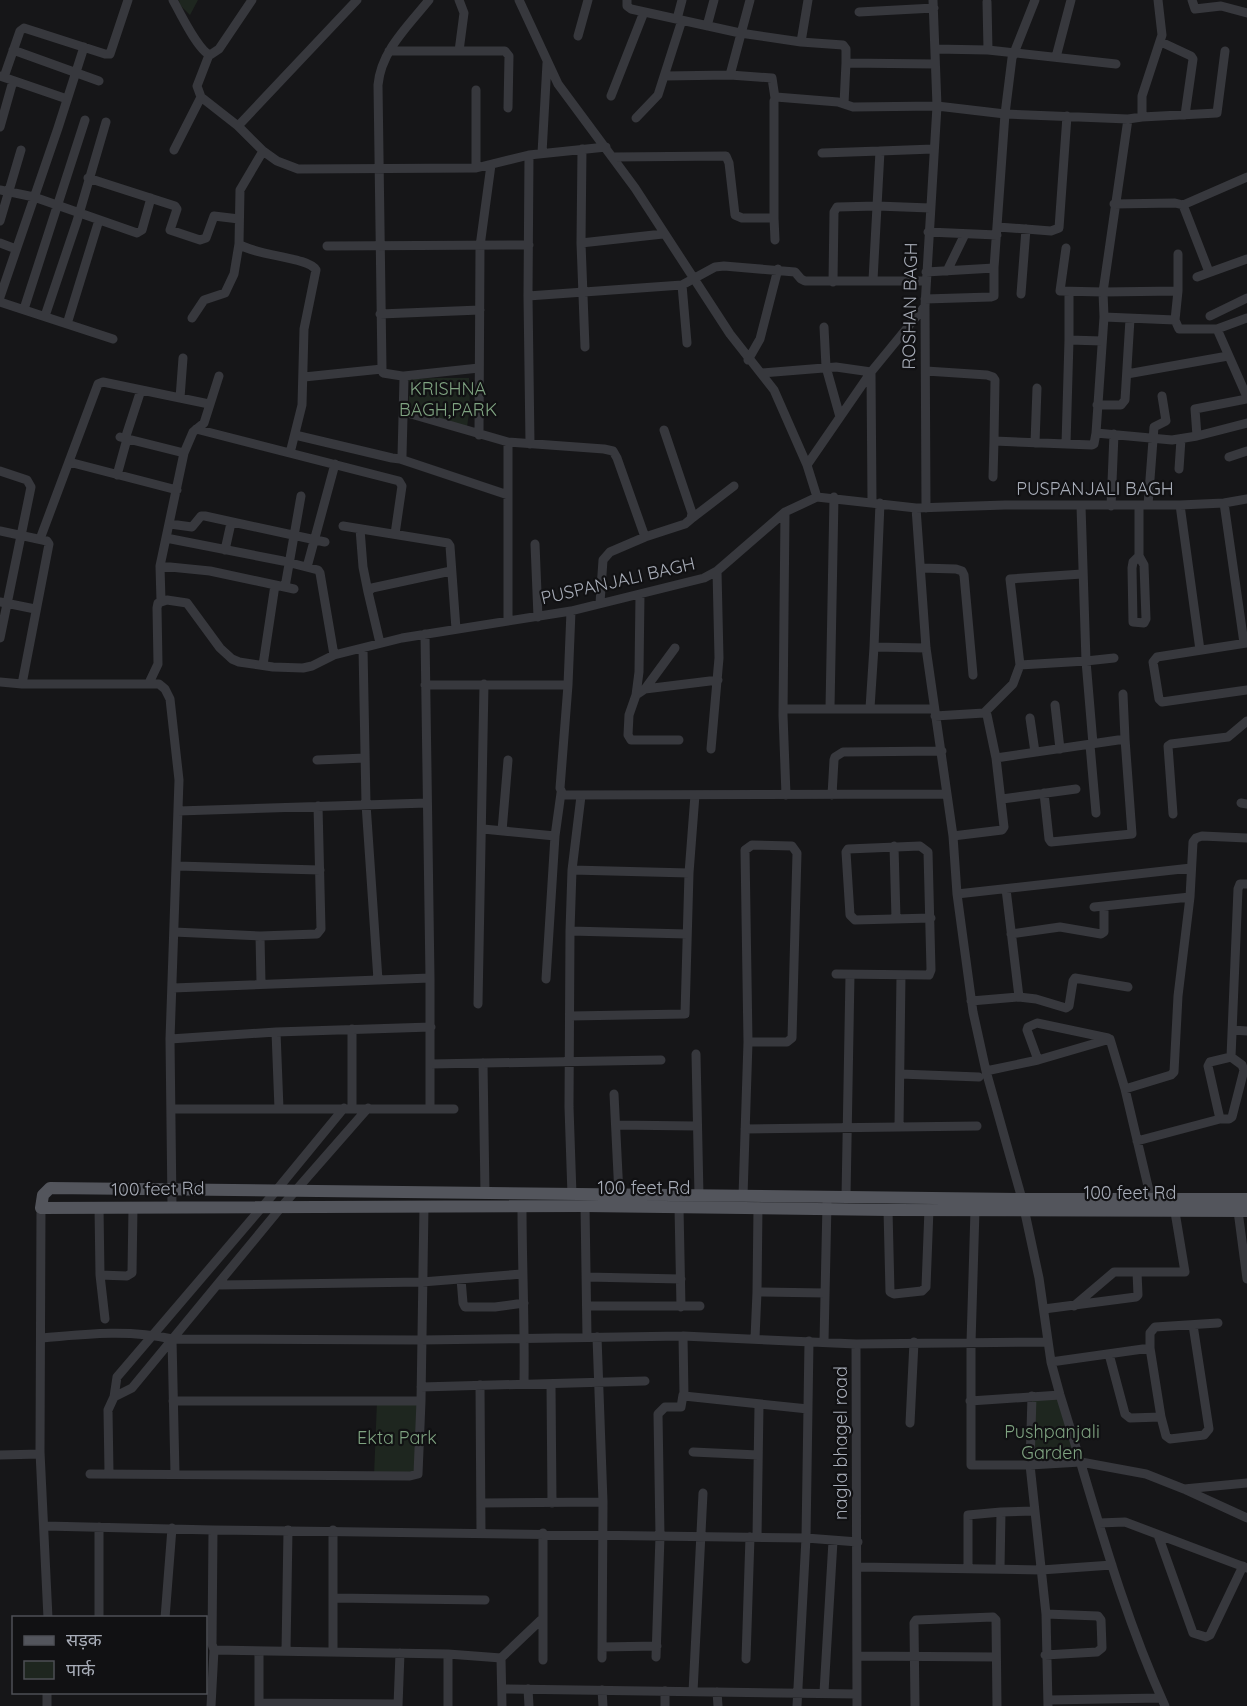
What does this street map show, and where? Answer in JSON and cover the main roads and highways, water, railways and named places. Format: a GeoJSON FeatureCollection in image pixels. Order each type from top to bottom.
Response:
{"type":"FeatureCollection","features":[{"type":"Feature","properties":{"kind":"main road","name":"100 feet Rd"},"geometry":{"type":"LineString","coordinates":[[827,1202],[758,1207],[263,1205],[41,1208],[43,1196],[50,1188],[743,1196],[827,1202],[888,1210],[975,1210],[1023,1205],[1175,1212],[1242,1211]]}},
{"type":"Feature","properties":{"kind":"main road"},"geometry":{"type":"LineString","coordinates":[[827,1202],[846,1197],[1023,1205],[1150,1199],[1247,1199]]}},
{"type":"Feature","properties":{"kind":"park label","name":"KRISHNA BAGH,PARK"},"geometry":{"type":"Point","coordinates":[448,399]}},
{"type":"Feature","properties":{"kind":"park label","name":"Ekta Park"},"geometry":{"type":"Point","coordinates":[397,1438]}},
{"type":"Feature","properties":{"kind":"park label","name":"Pushpanjali Garden"},"geometry":{"type":"Point","coordinates":[1052,1442]}}]}
